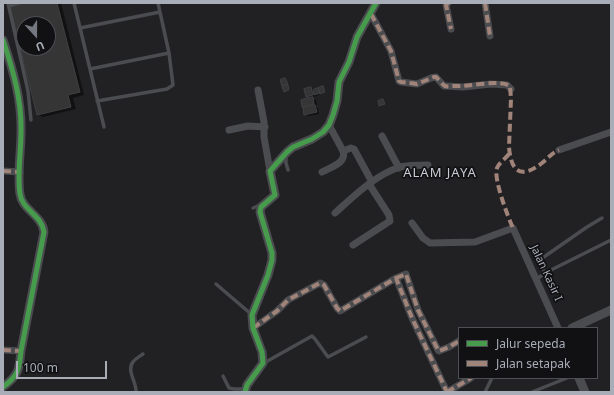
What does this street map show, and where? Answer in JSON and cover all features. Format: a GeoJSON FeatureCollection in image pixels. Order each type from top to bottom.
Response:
{"type":"FeatureCollection","features":[{"type":"Feature","properties":{"kind":"street"},"geometry":{"type":"LineString","coordinates":[[270,171],[293,147],[312,139],[323,132],[328,125],[337,101],[339,82],[349,62],[357,38],[376,3]]}},
{"type":"Feature","properties":{"kind":"street"},"geometry":{"type":"LineString","coordinates":[[448,3],[446,5],[451,29]]}},
{"type":"Feature","properties":{"kind":"street"},"geometry":{"type":"LineString","coordinates":[[486,3],[490,36]]}},
{"type":"Feature","properties":{"kind":"street"},"geometry":{"type":"LineString","coordinates":[[371,14],[393,56],[399,80],[401,82],[417,84],[436,77],[444,86],[462,87],[507,84],[511,89]]}},
{"type":"Feature","properties":{"kind":"street"},"geometry":{"type":"LineString","coordinates":[[3,40],[7,62],[16,83],[20,104],[21,133],[19,191],[25,206],[37,217],[44,232],[21,351],[19,370],[13,380],[3,387]]}},
{"type":"Feature","properties":{"kind":"street"},"geometry":{"type":"LineString","coordinates":[[245,390],[263,363],[262,352],[253,328],[252,315],[272,260],[271,245],[260,214],[260,209],[273,198],[275,194],[264,137],[265,127],[258,90]]}},
{"type":"Feature","properties":{"kind":"street"},"geometry":{"type":"LineString","coordinates":[[322,172],[344,159],[343,151],[328,125]]}},
{"type":"Feature","properties":{"kind":"street"},"geometry":{"type":"LineString","coordinates":[[229,130],[248,126],[265,127]]}},
{"type":"Feature","properties":{"kind":"street"},"geometry":{"type":"LineString","coordinates":[[559,150],[611,132]]}},
{"type":"Feature","properties":{"kind":"street"},"geometry":{"type":"LineString","coordinates":[[382,136],[399,168]]}},
{"type":"Feature","properties":{"kind":"street"},"geometry":{"type":"LineString","coordinates":[[343,151],[351,148],[354,149],[389,215],[390,221],[353,245]]}},
{"type":"Feature","properties":{"kind":"street"},"geometry":{"type":"LineString","coordinates":[[335,213],[371,183],[399,168],[428,165]]}},
{"type":"Feature","properties":{"kind":"street"},"geometry":{"type":"LineString","coordinates":[[3,170],[20,172]]}},
{"type":"Feature","properties":{"kind":"street","name":"Jalan Kasir I"},"geometry":{"type":"LineString","coordinates":[[412,223],[423,238],[430,243],[474,242],[512,228],[558,327]]}},
{"type":"Feature","properties":{"kind":"street"},"geometry":{"type":"LineString","coordinates":[[253,328],[277,311],[288,300],[320,283],[324,285],[340,311],[396,278],[406,274],[418,310],[438,350],[440,351],[449,347],[458,341]]}},
{"type":"Feature","properties":{"kind":"street"},"geometry":{"type":"LineString","coordinates":[[396,278],[412,318],[447,392],[469,379]]}},
{"type":"Feature","properties":{"kind":"street"},"geometry":{"type":"LineString","coordinates":[[574,327],[611,310]]}},
{"type":"Feature","properties":{"kind":"street"},"geometry":{"type":"LineString","coordinates":[[3,350],[21,351]]}},
{"type":"Feature","properties":{"kind":"street"},"geometry":{"type":"LineString","coordinates":[[579,379],[585,392]]}},
{"type":"Feature","properties":{"kind":"lane"},"geometry":{"type":"LineString","coordinates":[[18,3],[8,4],[28,91],[31,120]]}},
{"type":"Feature","properties":{"kind":"lane"},"geometry":{"type":"LineString","coordinates":[[74,3],[104,127]]}},
{"type":"Feature","properties":{"kind":"lane"},"geometry":{"type":"LineString","coordinates":[[97,101],[170,87],[173,85],[169,53],[158,3]]}},
{"type":"Feature","properties":{"kind":"lane"},"geometry":{"type":"LineString","coordinates":[[80,28],[160,12]]}},
{"type":"Feature","properties":{"kind":"lane"},"geometry":{"type":"LineString","coordinates":[[90,69],[169,53]]}},
{"type":"Feature","properties":{"kind":"lane"},"geometry":{"type":"LineString","coordinates":[[287,152],[285,160],[288,170]]}},
{"type":"Feature","properties":{"kind":"lane"},"geometry":{"type":"LineString","coordinates":[[253,208],[265,204]]}},
{"type":"Feature","properties":{"kind":"lane"},"geometry":{"type":"LineString","coordinates":[[546,273],[540,264],[542,259],[602,218]]}},
{"type":"Feature","properties":{"kind":"lane"},"geometry":{"type":"LineString","coordinates":[[536,280],[546,273],[611,240]]}},
{"type":"Feature","properties":{"kind":"lane"},"geometry":{"type":"LineString","coordinates":[[216,284],[252,315]]}},
{"type":"Feature","properties":{"kind":"lane"},"geometry":{"type":"LineString","coordinates":[[263,363],[310,337],[314,337],[328,357],[366,337]]}},
{"type":"Feature","properties":{"kind":"lane"},"geometry":{"type":"LineString","coordinates":[[136,392],[135,382],[130,370],[131,365],[144,354]]}},
{"type":"Feature","properties":{"kind":"lane"},"geometry":{"type":"LineString","coordinates":[[223,376],[229,388],[245,390]]}},
{"type":"Feature","properties":{"kind":"lane"},"geometry":{"type":"LineString","coordinates":[[485,392],[492,379]]}},
{"type":"Feature","properties":{"kind":"lane"},"geometry":{"type":"LineString","coordinates":[[532,392],[564,379]]}},
{"type":"Feature","properties":{"kind":"shaded area"},"geometry":{"type":"Polygon","coordinates":[[[3,3],[611,3],[611,392],[3,392],[3,3]]]}},
{"type":"Feature","properties":{"kind":"building"},"geometry":{"type":"Polygon","coordinates":[[[27,3],[57,3],[80,92],[68,95],[71,107],[37,115],[22,56],[56,56],[56,16],[16,16],[16,31],[10,7],[27,3]]]}},
{"type":"Feature","properties":{"kind":"building"},"geometry":{"type":"Polygon","coordinates":[[[285,78],[288,84],[282,86],[280,80],[285,78]]]}},
{"type":"Feature","properties":{"kind":"building"},"geometry":{"type":"Polygon","coordinates":[[[288,85],[289,90],[284,92],[282,87],[288,85]]]}},
{"type":"Feature","properties":{"kind":"building"},"geometry":{"type":"Polygon","coordinates":[[[323,86],[325,92],[320,94],[318,88],[323,86]]]}},
{"type":"Feature","properties":{"kind":"building"},"geometry":{"type":"Polygon","coordinates":[[[311,87],[313,95],[306,97],[304,89],[311,87]]]}},
{"type":"Feature","properties":{"kind":"building"},"geometry":{"type":"Polygon","coordinates":[[[318,88],[320,93],[314,95],[313,90],[318,88]]]}},
{"type":"Feature","properties":{"kind":"building"},"geometry":{"type":"Polygon","coordinates":[[[313,97],[314,104],[302,107],[301,100],[313,97]]]}},
{"type":"Feature","properties":{"kind":"building"},"geometry":{"type":"Polygon","coordinates":[[[383,99],[385,104],[379,106],[378,101],[383,99]]]}},
{"type":"Feature","properties":{"kind":"building"},"geometry":{"type":"Polygon","coordinates":[[[315,105],[317,112],[304,115],[303,108],[315,105]]]}},
{"type":"Feature","properties":{"kind":"marked path"},"geometry":{"type":"LineString","coordinates":[[448,3],[446,5],[451,29]]}},
{"type":"Feature","properties":{"kind":"marked path"},"geometry":{"type":"LineString","coordinates":[[485,3],[490,36]]}},
{"type":"Feature","properties":{"kind":"marked path"},"geometry":{"type":"LineString","coordinates":[[371,14],[391,51],[399,81],[417,84],[436,77],[445,86],[491,83],[499,83],[510,86],[511,99],[509,147],[512,162],[518,170],[522,172],[528,171],[542,163],[559,150]]}},
{"type":"Feature","properties":{"kind":"marked path"},"geometry":{"type":"LineString","coordinates":[[509,154],[498,166],[496,173],[502,198],[513,228]]}},
{"type":"Feature","properties":{"kind":"marked path"},"geometry":{"type":"LineString","coordinates":[[3,171],[20,172]]}},
{"type":"Feature","properties":{"kind":"marked path"},"geometry":{"type":"LineString","coordinates":[[396,278],[406,274],[418,310],[438,350],[439,351],[449,347],[458,342]]}},
{"type":"Feature","properties":{"kind":"marked path"},"geometry":{"type":"LineString","coordinates":[[253,328],[277,311],[288,300],[320,283],[324,285],[340,311],[396,278],[412,318],[447,392]]}},
{"type":"Feature","properties":{"kind":"marked path"},"geometry":{"type":"LineString","coordinates":[[3,350],[21,351]]}},
{"type":"Feature","properties":{"kind":"marked path"},"geometry":{"type":"LineString","coordinates":[[447,392],[469,379]]}},
{"type":"Feature","properties":{"kind":"cycle path"},"geometry":{"type":"LineString","coordinates":[[245,392],[247,385],[263,363],[262,352],[253,328],[252,315],[268,275],[272,260],[272,253],[260,212],[261,207],[275,195],[270,171],[293,147],[312,139],[323,132],[329,125],[337,101],[339,82],[349,62],[357,37],[376,3]]}},
{"type":"Feature","properties":{"kind":"cycle path"},"geometry":{"type":"LineString","coordinates":[[3,40],[13,74],[20,109],[20,194],[24,204],[40,221],[44,232],[19,368],[12,379],[3,387]]}},
{"type":"Feature","properties":{"kind":"district","name":"ALAM JAYA"},"geometry":{"type":"Point","coordinates":[440,173]}}]}
